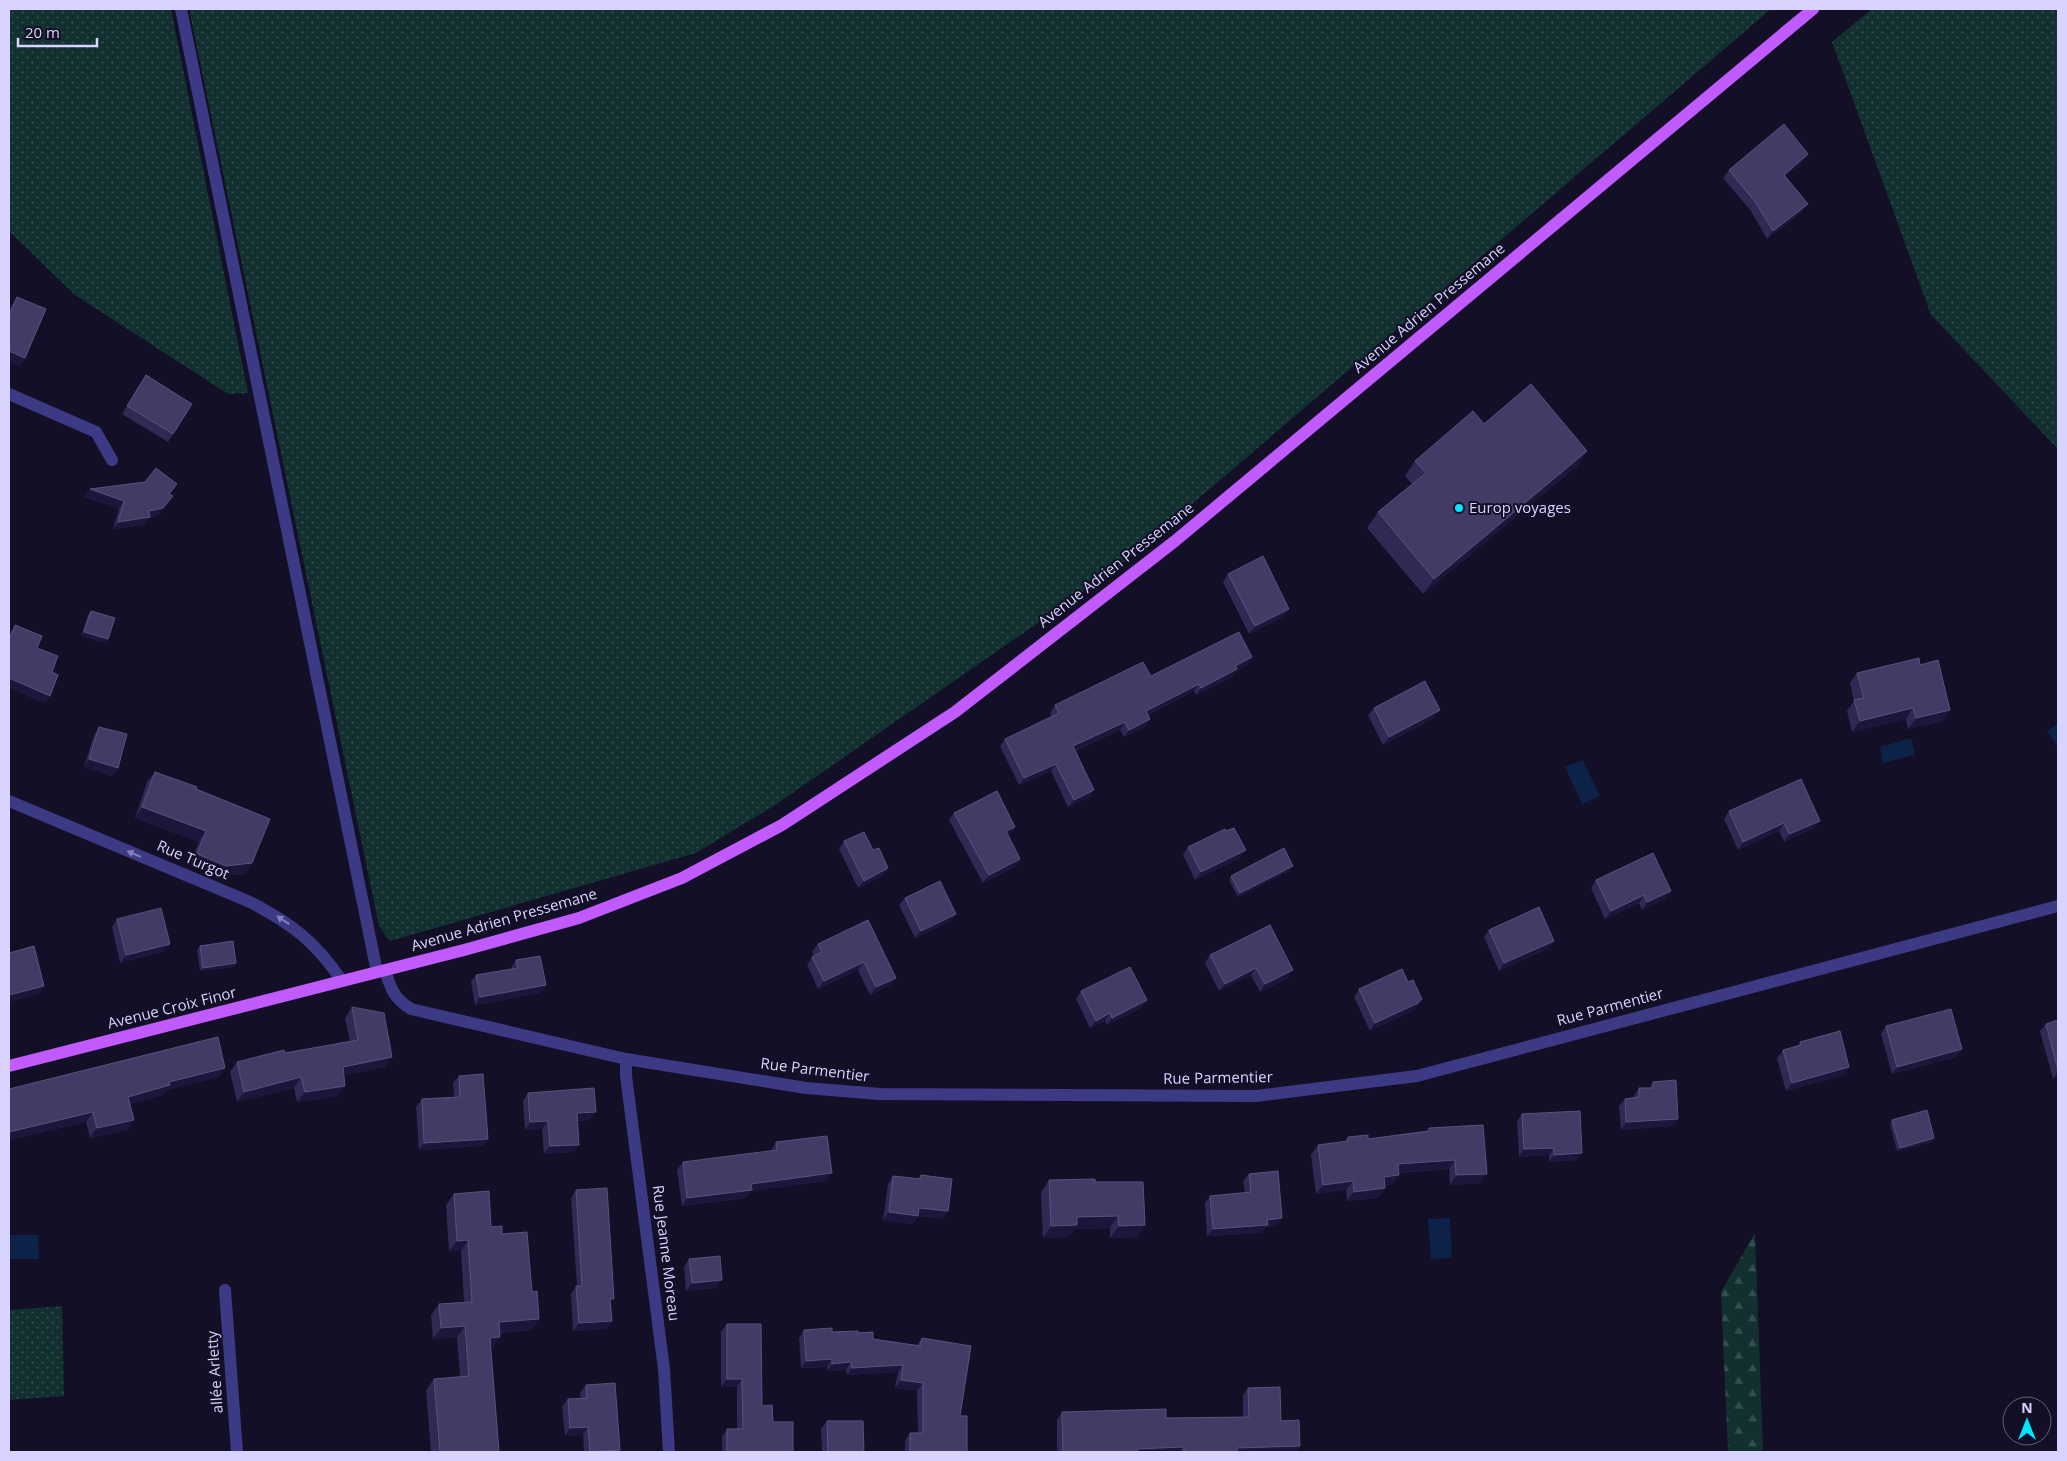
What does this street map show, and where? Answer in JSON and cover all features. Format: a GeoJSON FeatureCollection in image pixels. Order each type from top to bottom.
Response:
{"type":"FeatureCollection","features":[{"type":"Feature","properties":{"kind":"main road","name":"Avenue Adrien Pressemane"},"geometry":{"type":"LineString","coordinates":[[342,982],[580,918],[682,878],[782,825],[955,712],[1174,542],[1814,9]]}},
{"type":"Feature","properties":{"kind":"main road","name":"Avenue Croix Finor"},"geometry":{"type":"LineString","coordinates":[[9,1066],[342,982]]}},
{"type":"Feature","properties":{"kind":"street","name":"Rue Parmentier"},"geometry":{"type":"LineString","coordinates":[[181,9],[381,971],[400,1002],[411,1009],[626,1059],[806,1088],[880,1094],[1256,1096],[1417,1076],[2058,906]]}},
{"type":"Feature","properties":{"kind":"street"},"geometry":{"type":"LineString","coordinates":[[9,394],[96,432],[112,460]]}},
{"type":"Feature","properties":{"kind":"street","name":"Rue Turgot"},"geometry":{"type":"LineString","coordinates":[[9,801],[250,902],[279,917],[299,931],[320,951],[342,982]]}},
{"type":"Feature","properties":{"kind":"street","name":"Rue Jeanne Moreau"},"geometry":{"type":"LineString","coordinates":[[626,1059],[626,1076],[664,1369],[669,1452]]}},
{"type":"Feature","properties":{"kind":"street","name":"allée Arletty"},"geometry":{"type":"LineString","coordinates":[[225,1290],[237,1452]]}},
{"type":"Feature","properties":{"kind":"green space"},"geometry":{"type":"Polygon","coordinates":[[[9,9],[171,9],[248,393],[228,394],[75,295],[9,231],[9,9]]]}},
{"type":"Feature","properties":{"kind":"green space"},"geometry":{"type":"Polygon","coordinates":[[[189,9],[1771,9],[1116,569],[775,805],[696,853],[390,941],[379,926],[189,9]]]}},
{"type":"Feature","properties":{"kind":"green space"},"geometry":{"type":"Polygon","coordinates":[[[1872,9],[2058,9],[2058,449],[1931,315],[1832,42],[1872,9]]]}},
{"type":"Feature","properties":{"kind":"green space"},"geometry":{"type":"Polygon","coordinates":[[[1755,1233],[1763,1452],[1728,1452],[1721,1292],[1755,1233]]]}},
{"type":"Feature","properties":{"kind":"green space"},"geometry":{"type":"Polygon","coordinates":[[[62,1306],[64,1396],[9,1400],[9,1310],[62,1306]]]}},
{"type":"Feature","properties":{"kind":"water"},"geometry":{"type":"Polygon","coordinates":[[[2058,723],[2058,748],[2047,731],[2058,723]]]}},
{"type":"Feature","properties":{"kind":"water"},"geometry":{"type":"Polygon","coordinates":[[[1911,738],[1915,755],[1883,763],[1880,747],[1911,738]]]}},
{"type":"Feature","properties":{"kind":"water"},"geometry":{"type":"Polygon","coordinates":[[[1583,760],[1600,796],[1582,804],[1565,767],[1583,760]]]}},
{"type":"Feature","properties":{"kind":"water"},"geometry":{"type":"Polygon","coordinates":[[[1450,1218],[1452,1258],[1431,1259],[1428,1219],[1450,1218]]]}},
{"type":"Feature","properties":{"kind":"water"},"geometry":{"type":"Polygon","coordinates":[[[9,1235],[38,1235],[39,1259],[9,1259],[9,1235]]]}},
{"type":"Feature","properties":{"kind":"building"},"geometry":{"type":"Polygon","coordinates":[[[1784,124],[1808,154],[1784,175],[1808,204],[1773,231],[1756,203],[1729,170],[1784,124]]]}},
{"type":"Feature","properties":{"kind":"building"},"geometry":{"type":"Polygon","coordinates":[[[17,297],[46,309],[25,358],[9,351],[9,316],[17,297]]]}},
{"type":"Feature","properties":{"kind":"building"},"geometry":{"type":"Polygon","coordinates":[[[146,375],[192,404],[173,434],[127,406],[146,375]]]}},
{"type":"Feature","properties":{"kind":"building","name":"Europ voyages"},"geometry":{"type":"Polygon","coordinates":[[[1531,384],[1587,451],[1434,579],[1378,512],[1426,473],[1415,461],[1473,411],[1484,424],[1531,384]]]}},
{"type":"Feature","properties":{"kind":"building"},"geometry":{"type":"Polygon","coordinates":[[[156,468],[177,484],[169,494],[173,496],[163,508],[149,511],[150,517],[118,522],[124,501],[90,489],[145,482],[156,468]]]}},
{"type":"Feature","properties":{"kind":"building"},"geometry":{"type":"Polygon","coordinates":[[[1263,556],[1289,609],[1255,626],[1228,574],[1263,556]]]}},
{"type":"Feature","properties":{"kind":"building"},"geometry":{"type":"Polygon","coordinates":[[[91,611],[115,618],[108,639],[84,632],[91,611]]]}},
{"type":"Feature","properties":{"kind":"building"},"geometry":{"type":"Polygon","coordinates":[[[15,625],[42,636],[37,648],[58,656],[52,672],[58,675],[50,696],[9,678],[9,635],[11,636],[15,625]]]}},
{"type":"Feature","properties":{"kind":"building"},"geometry":{"type":"Polygon","coordinates":[[[1239,632],[1252,657],[1235,666],[1237,669],[1201,688],[1199,684],[1146,711],[1150,719],[1129,730],[1125,722],[1073,746],[1094,790],[1074,800],[1056,764],[1024,778],[1005,739],[1059,713],[1055,705],[1143,662],[1151,676],[1239,632]]]}},
{"type":"Feature","properties":{"kind":"building"},"geometry":{"type":"Polygon","coordinates":[[[1919,658],[1920,665],[1938,660],[1950,710],[1916,718],[1913,708],[1860,721],[1854,700],[1864,698],[1857,673],[1919,658]]]}},
{"type":"Feature","properties":{"kind":"building"},"geometry":{"type":"Polygon","coordinates":[[[1425,681],[1440,710],[1389,737],[1374,708],[1425,681]]]}},
{"type":"Feature","properties":{"kind":"building"},"geometry":{"type":"Polygon","coordinates":[[[99,727],[127,734],[118,768],[89,759],[99,727]]]}},
{"type":"Feature","properties":{"kind":"building"},"geometry":{"type":"Polygon","coordinates":[[[155,772],[197,787],[196,789],[270,819],[252,863],[226,866],[197,854],[206,831],[142,807],[155,772]]]}},
{"type":"Feature","properties":{"kind":"building"},"geometry":{"type":"Polygon","coordinates":[[[1801,779],[1820,821],[1789,834],[1784,823],[1743,842],[1729,811],[1801,779]]]}},
{"type":"Feature","properties":{"kind":"building"},"geometry":{"type":"Polygon","coordinates":[[[997,791],[1015,827],[1006,831],[1020,859],[989,875],[954,813],[997,791]]]}},
{"type":"Feature","properties":{"kind":"building"},"geometry":{"type":"Polygon","coordinates":[[[1234,828],[1246,850],[1201,872],[1188,847],[1225,829],[1226,831],[1234,828]]]}},
{"type":"Feature","properties":{"kind":"building"},"geometry":{"type":"Polygon","coordinates":[[[864,832],[873,850],[879,848],[888,868],[864,881],[844,841],[864,832]]]}},
{"type":"Feature","properties":{"kind":"building"},"geometry":{"type":"Polygon","coordinates":[[[1284,848],[1293,866],[1240,893],[1231,876],[1284,848]]]}},
{"type":"Feature","properties":{"kind":"building"},"geometry":{"type":"Polygon","coordinates":[[[1653,853],[1671,891],[1647,902],[1644,895],[1611,911],[1596,880],[1653,853]]]}},
{"type":"Feature","properties":{"kind":"building"},"geometry":{"type":"Polygon","coordinates":[[[940,881],[956,914],[921,931],[905,898],[940,881]]]}},
{"type":"Feature","properties":{"kind":"building"},"geometry":{"type":"Polygon","coordinates":[[[1539,907],[1554,941],[1504,963],[1489,930],[1539,907]]]}},
{"type":"Feature","properties":{"kind":"building"},"geometry":{"type":"Polygon","coordinates":[[[161,908],[170,944],[126,955],[117,919],[161,908]]]}},
{"type":"Feature","properties":{"kind":"building"},"geometry":{"type":"Polygon","coordinates":[[[868,920],[896,978],[876,987],[864,962],[824,981],[812,957],[822,952],[818,944],[868,920]]]}},
{"type":"Feature","properties":{"kind":"building"},"geometry":{"type":"Polygon","coordinates":[[[1270,925],[1293,970],[1265,984],[1256,968],[1225,984],[1210,955],[1270,925]]]}},
{"type":"Feature","properties":{"kind":"building"},"geometry":{"type":"Polygon","coordinates":[[[233,941],[236,963],[203,968],[200,946],[233,941]]]}},
{"type":"Feature","properties":{"kind":"building"},"geometry":{"type":"Polygon","coordinates":[[[34,946],[44,986],[9,995],[9,953],[34,946]]]}},
{"type":"Feature","properties":{"kind":"building"},"geometry":{"type":"Polygon","coordinates":[[[540,956],[546,985],[480,997],[476,975],[518,968],[516,960],[540,956]]]}},
{"type":"Feature","properties":{"kind":"building"},"geometry":{"type":"Polygon","coordinates":[[[1130,967],[1147,1000],[1112,1018],[1110,1013],[1096,1021],[1081,991],[1130,967]]]}},
{"type":"Feature","properties":{"kind":"building"},"geometry":{"type":"Polygon","coordinates":[[[1402,969],[1408,982],[1413,980],[1422,999],[1418,1003],[1375,1023],[1359,989],[1402,969]]]}},
{"type":"Feature","properties":{"kind":"building"},"geometry":{"type":"Polygon","coordinates":[[[352,1007],[384,1013],[392,1057],[343,1067],[345,1086],[305,1092],[301,1077],[244,1092],[237,1062],[284,1050],[285,1053],[358,1040],[352,1007]]]}},
{"type":"Feature","properties":{"kind":"building"},"geometry":{"type":"Polygon","coordinates":[[[1951,1009],[1962,1049],[1897,1067],[1886,1026],[1951,1009]]]}},
{"type":"Feature","properties":{"kind":"building"},"geometry":{"type":"Polygon","coordinates":[[[2058,1020],[2058,1070],[2046,1024],[2058,1020]]]}},
{"type":"Feature","properties":{"kind":"building"},"geometry":{"type":"Polygon","coordinates":[[[1840,1031],[1849,1067],[1792,1083],[1783,1050],[1801,1045],[1800,1042],[1840,1031]]]}},
{"type":"Feature","properties":{"kind":"building"},"geometry":{"type":"Polygon","coordinates":[[[218,1037],[225,1068],[169,1082],[170,1085],[128,1097],[134,1120],[97,1128],[93,1112],[9,1132],[9,1089],[218,1037]]]}},
{"type":"Feature","properties":{"kind":"building"},"geometry":{"type":"Polygon","coordinates":[[[483,1074],[488,1139],[424,1143],[422,1099],[460,1097],[459,1076],[483,1074]]]}},
{"type":"Feature","properties":{"kind":"building"},"geometry":{"type":"Polygon","coordinates":[[[1676,1080],[1678,1119],[1626,1122],[1625,1099],[1639,1097],[1639,1088],[1653,1088],[1653,1082],[1676,1080]]]}},
{"type":"Feature","properties":{"kind":"building"},"geometry":{"type":"Polygon","coordinates":[[[594,1088],[596,1112],[577,1113],[579,1145],[550,1146],[548,1121],[530,1122],[528,1093],[594,1088]]]}},
{"type":"Feature","properties":{"kind":"building"},"geometry":{"type":"Polygon","coordinates":[[[1927,1110],[1934,1138],[1900,1148],[1892,1120],[1927,1110]]]}},
{"type":"Feature","properties":{"kind":"building"},"geometry":{"type":"Polygon","coordinates":[[[1580,1111],[1582,1153],[1554,1155],[1554,1148],[1524,1149],[1522,1114],[1580,1111]]]}},
{"type":"Feature","properties":{"kind":"building"},"geometry":{"type":"Polygon","coordinates":[[[1483,1125],[1487,1174],[1456,1175],[1455,1160],[1398,1164],[1399,1175],[1384,1177],[1385,1188],[1354,1192],[1353,1181],[1323,1185],[1318,1145],[1348,1141],[1348,1137],[1368,1135],[1368,1139],[1429,1131],[1429,1128],[1483,1125]]]}},
{"type":"Feature","properties":{"kind":"building"},"geometry":{"type":"Polygon","coordinates":[[[827,1136],[832,1173],[751,1184],[752,1190],[687,1198],[683,1162],[777,1150],[776,1142],[827,1136]]]}},
{"type":"Feature","properties":{"kind":"building"},"geometry":{"type":"Polygon","coordinates":[[[1278,1171],[1282,1218],[1267,1220],[1268,1225],[1213,1229],[1210,1196],[1251,1192],[1249,1174],[1278,1171]]]}},
{"type":"Feature","properties":{"kind":"building"},"geometry":{"type":"Polygon","coordinates":[[[921,1175],[952,1179],[948,1211],[919,1208],[918,1216],[889,1212],[893,1176],[921,1179],[921,1175]]]}},
{"type":"Feature","properties":{"kind":"building"},"geometry":{"type":"Polygon","coordinates":[[[1095,1179],[1095,1182],[1143,1182],[1145,1225],[1119,1226],[1118,1216],[1077,1217],[1077,1225],[1051,1226],[1049,1180],[1095,1179]]]}},
{"type":"Feature","properties":{"kind":"building"},"geometry":{"type":"Polygon","coordinates":[[[607,1188],[614,1299],[610,1299],[612,1321],[579,1323],[576,1286],[582,1286],[576,1190],[607,1188]]]}},
{"type":"Feature","properties":{"kind":"building"},"geometry":{"type":"Polygon","coordinates":[[[489,1191],[491,1227],[502,1226],[502,1234],[527,1232],[532,1292],[537,1291],[539,1319],[499,1322],[500,1337],[490,1338],[499,1452],[440,1452],[434,1379],[469,1376],[465,1326],[441,1328],[439,1304],[472,1302],[468,1240],[457,1241],[454,1194],[489,1191]]]}},
{"type":"Feature","properties":{"kind":"building"},"geometry":{"type":"Polygon","coordinates":[[[720,1256],[722,1280],[692,1283],[689,1259],[720,1256]]]}},
{"type":"Feature","properties":{"kind":"building"},"geometry":{"type":"Polygon","coordinates":[[[727,1324],[761,1324],[762,1406],[772,1405],[773,1422],[793,1422],[793,1452],[727,1452],[727,1429],[743,1429],[742,1379],[727,1379],[727,1324]]]}},
{"type":"Feature","properties":{"kind":"building"},"geometry":{"type":"Polygon","coordinates":[[[832,1328],[832,1332],[873,1332],[873,1339],[920,1346],[922,1338],[971,1346],[960,1416],[967,1416],[967,1452],[910,1452],[910,1433],[923,1433],[923,1383],[901,1380],[903,1365],[852,1368],[851,1362],[832,1364],[832,1359],[806,1361],[804,1330],[832,1328]]]}},
{"type":"Feature","properties":{"kind":"building"},"geometry":{"type":"Polygon","coordinates":[[[615,1383],[620,1450],[590,1452],[588,1427],[570,1428],[568,1399],[587,1398],[586,1385],[615,1383]]]}},
{"type":"Feature","properties":{"kind":"building"},"geometry":{"type":"Polygon","coordinates":[[[1280,1387],[1281,1421],[1299,1420],[1300,1446],[1237,1448],[1237,1452],[1184,1452],[1184,1447],[1137,1449],[1138,1452],[1063,1452],[1062,1412],[1166,1409],[1166,1418],[1249,1417],[1248,1388],[1280,1387]]]}},
{"type":"Feature","properties":{"kind":"building"},"geometry":{"type":"Polygon","coordinates":[[[827,1421],[863,1421],[864,1452],[828,1452],[827,1421]]]}},
{"type":"Feature","properties":{"kind":"place","name":"Europ voyages"},"geometry":{"type":"Point","coordinates":[1459,508]}}]}
